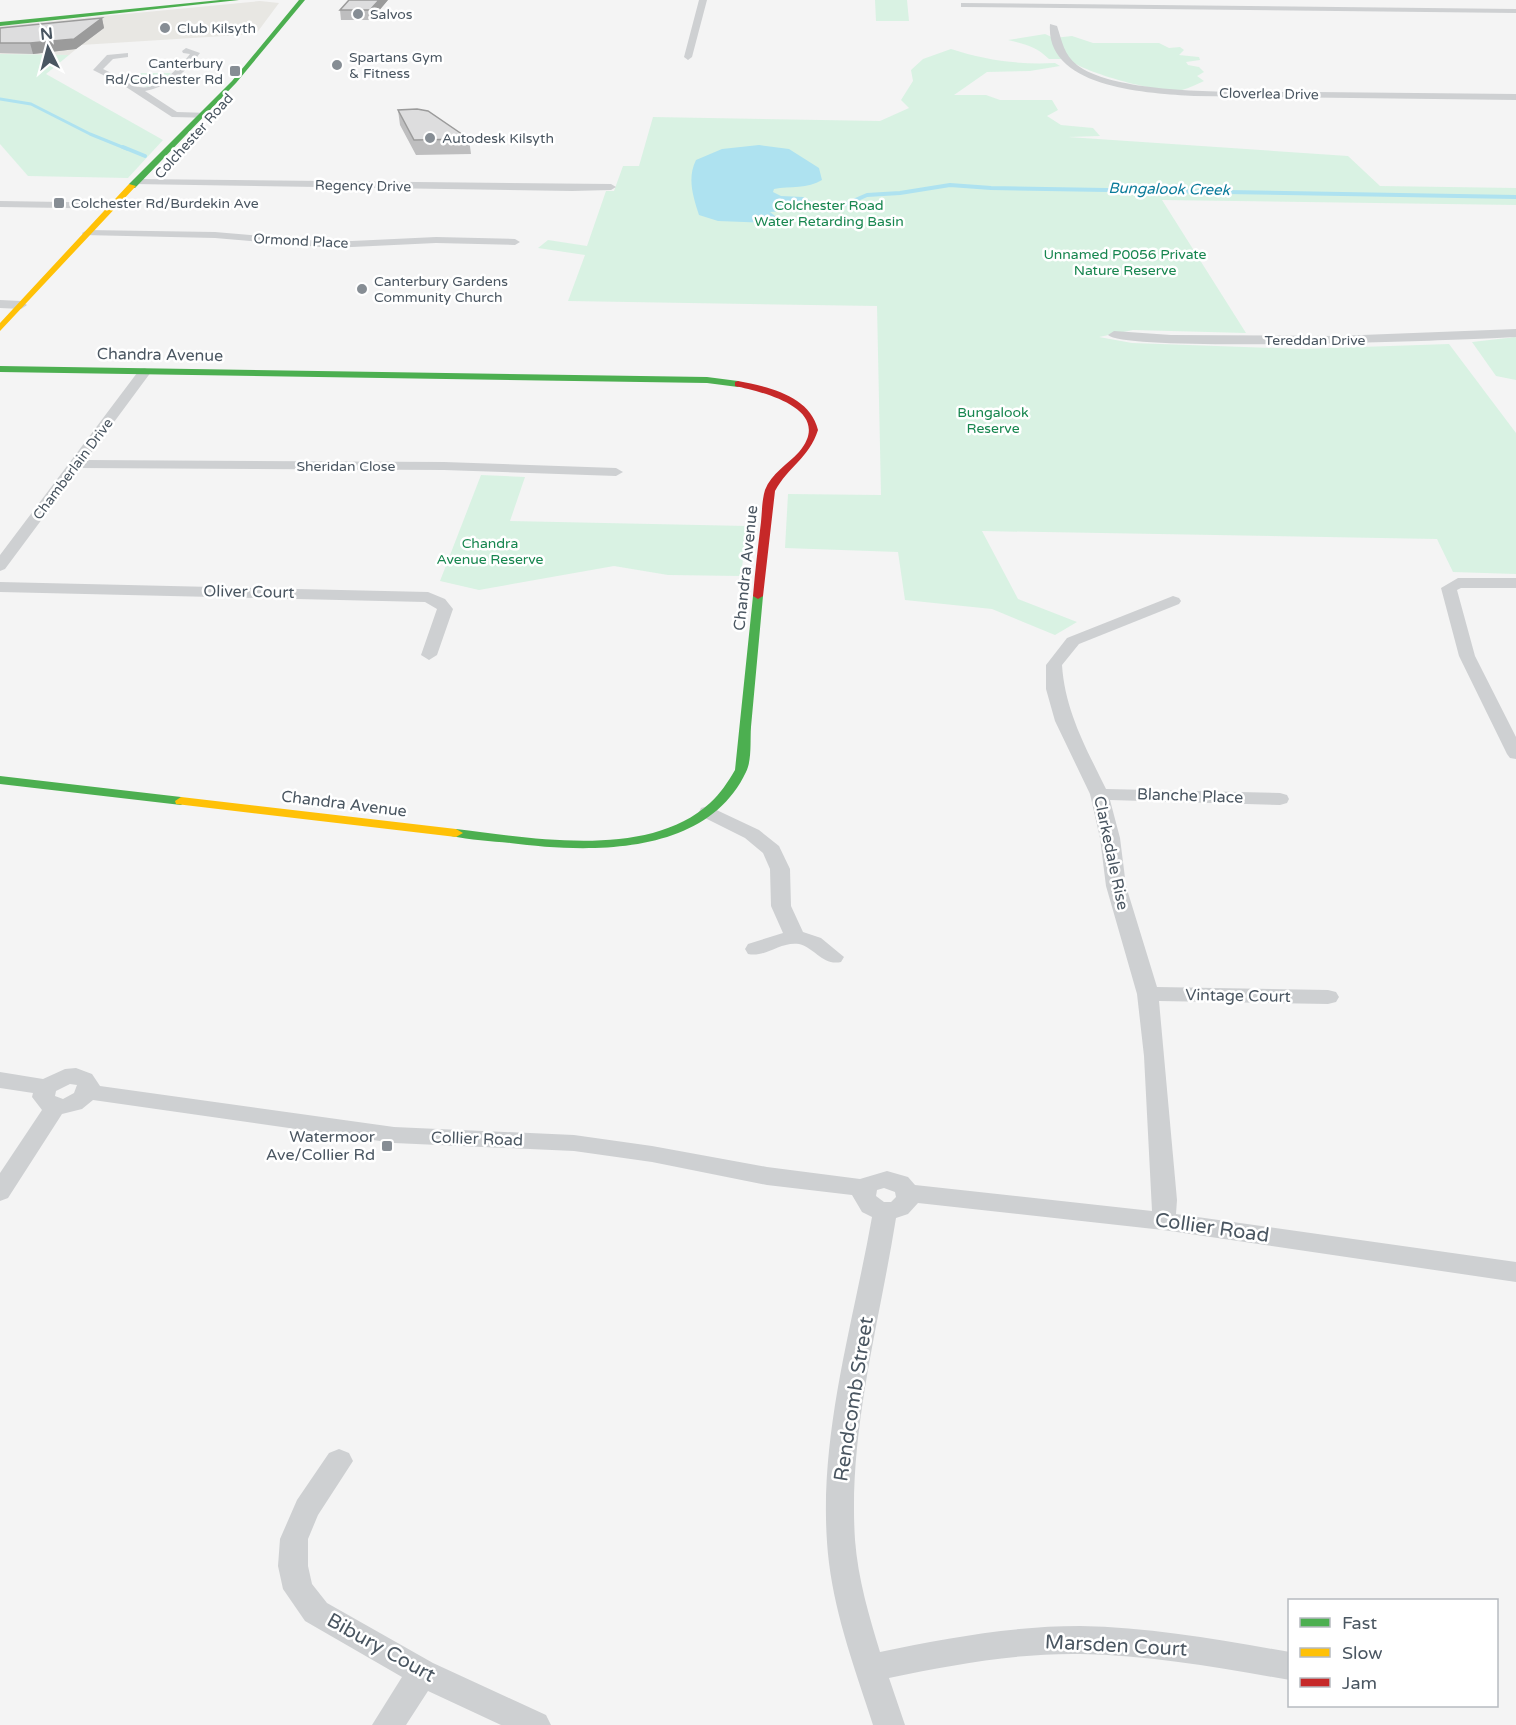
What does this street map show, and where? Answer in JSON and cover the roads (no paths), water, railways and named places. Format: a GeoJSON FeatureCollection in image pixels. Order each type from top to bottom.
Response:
{"type":"FeatureCollection","features":[{"type":"Feature","properties":{"kind":"main road"},"geometry":{"type":"LineString","coordinates":[[126,9],[193,0]]}},
{"type":"Feature","properties":{"kind":"main road"},"geometry":{"type":"LineString","coordinates":[[0,22],[236,0]]}},
{"type":"Feature","properties":{"kind":"main road"},"geometry":{"type":"LineString","coordinates":[[284,0],[300,3]]}},
{"type":"Feature","properties":{"kind":"main road","name":"Colchester Road"},"geometry":{"type":"LineString","coordinates":[[94,233],[112,206],[205,116],[262,65],[317,0]]}},
{"type":"Feature","properties":{"kind":"main road","name":"Colchester Road"},"geometry":{"type":"LineString","coordinates":[[0,328],[62,263],[152,183],[205,116],[260,53],[274,30],[300,3]]}},
{"type":"Feature","properties":{"kind":"main road","name":"Chandra Avenue"},"geometry":{"type":"LineString","coordinates":[[0,369],[707,380],[742,384],[770,391],[801,406],[812,425],[809,445],[771,488],[765,523],[741,770],[730,792],[708,812],[676,827],[613,844],[564,846],[0,780]]}},
{"type":"Feature","properties":{"kind":"main road","name":"Chandra Avenue"},"geometry":{"type":"LineString","coordinates":[[0,784],[23,783]]}},
{"type":"Feature","properties":{"kind":"street"},"geometry":{"type":"LineString","coordinates":[[688,57],[703,0]]}},
{"type":"Feature","properties":{"kind":"street"},"geometry":{"type":"LineString","coordinates":[[964,6],[1516,11]]}},
{"type":"Feature","properties":{"kind":"street","name":"Cloverlea Drive"},"geometry":{"type":"LineString","coordinates":[[1053,26],[1063,56],[1073,67],[1098,78],[1141,87],[1194,93],[1516,97]]}},
{"type":"Feature","properties":{"kind":"street"},"geometry":{"type":"LineString","coordinates":[[137,90],[169,82],[191,52]]}},
{"type":"Feature","properties":{"kind":"street"},"geometry":{"type":"LineString","coordinates":[[125,55],[110,57],[97,70],[137,90],[175,115],[205,116]]}},
{"type":"Feature","properties":{"kind":"street","name":"Regency Drive"},"geometry":{"type":"LineString","coordinates":[[137,182],[592,192],[611,186]]}},
{"type":"Feature","properties":{"kind":"street"},"geometry":{"type":"LineString","coordinates":[[0,204],[128,206]]}},
{"type":"Feature","properties":{"kind":"street","name":"Ormond Place"},"geometry":{"type":"LineString","coordinates":[[94,233],[215,235],[332,245],[436,240],[515,242]]}},
{"type":"Feature","properties":{"kind":"street"},"geometry":{"type":"LineString","coordinates":[[0,304],[21,305]]}},
{"type":"Feature","properties":{"kind":"street","name":"Tereddan Drive"},"geometry":{"type":"LineString","coordinates":[[1114,335],[1156,338],[1329,341],[1516,333]]}},
{"type":"Feature","properties":{"kind":"street","name":"Chamberlain Drive"},"geometry":{"type":"LineString","coordinates":[[0,566],[146,372]]}},
{"type":"Feature","properties":{"kind":"street","name":"Sheridan Close"},"geometry":{"type":"LineString","coordinates":[[77,464],[444,466],[620,471]]}},
{"type":"Feature","properties":{"kind":"street"},"geometry":{"type":"LineString","coordinates":[[1516,583],[1458,583],[1449,588],[1467,656],[1510,732],[1516,754]]}},
{"type":"Feature","properties":{"kind":"street","name":"Oliver Court"},"geometry":{"type":"LineString","coordinates":[[0,587],[428,597],[440,602],[445,609],[429,655]]}},
{"type":"Feature","properties":{"kind":"street","name":"Clarkedale Rise"},"geometry":{"type":"LineString","coordinates":[[1163,1221],[1165,1200],[1155,1056],[1148,994],[1116,886],[1110,838],[1099,794],[1064,721],[1055,689],[1054,665],[1073,641],[1173,601]]}},
{"type":"Feature","properties":{"kind":"street","name":"Blanche Place"},"geometry":{"type":"LineString","coordinates":[[1099,794],[1280,799]]}},
{"type":"Feature","properties":{"kind":"street"},"geometry":{"type":"LineString","coordinates":[[708,812],[752,834],[772,850],[780,868],[781,906],[795,936]]}},
{"type":"Feature","properties":{"kind":"street"},"geometry":{"type":"LineString","coordinates":[[754,949],[776,940],[795,936],[814,942],[834,957]]}},
{"type":"Feature","properties":{"kind":"street","name":"Vintage Court"},"geometry":{"type":"LineString","coordinates":[[1148,994],[1328,997]]}},
{"type":"Feature","properties":{"kind":"street"},"geometry":{"type":"LineString","coordinates":[[0,1080],[51,1097],[0,1192]]}},
{"type":"Feature","properties":{"kind":"street","name":"Collier Road"},"geometry":{"type":"LineString","coordinates":[[51,1097],[72,1104],[88,1092],[394,1135],[574,1143],[652,1154],[767,1176],[865,1188]]}},
{"type":"Feature","properties":{"kind":"street"},"geometry":{"type":"LineString","coordinates":[[889,1179],[900,1183],[908,1193],[905,1204],[900,1208],[885,1211],[871,1207],[865,1202],[863,1196],[865,1188],[876,1180],[889,1179]]}},
{"type":"Feature","properties":{"kind":"street","name":"Collier Road"},"geometry":{"type":"LineString","coordinates":[[908,1193],[1163,1221],[1516,1272]]}},
{"type":"Feature","properties":{"kind":"street","name":"Rendcomb Street"},"geometry":{"type":"LineString","coordinates":[[885,1211],[844,1439],[839,1484],[841,1542],[850,1602],[889,1725]]}},
{"type":"Feature","properties":{"kind":"street","name":"Bibury Court"},"geometry":{"type":"LineString","coordinates":[[339,1461],[307,1509],[294,1539],[293,1566],[298,1589],[316,1612],[422,1673],[535,1725]]}},
{"type":"Feature","properties":{"kind":"street","name":"Marsden Court"},"geometry":{"type":"LineString","coordinates":[[871,1668],[952,1650],[1049,1641],[1115,1642],[1189,1649],[1288,1666]]}},
{"type":"Feature","properties":{"kind":"street"},"geometry":{"type":"LineString","coordinates":[[388,1725],[422,1673]]}},
{"type":"Feature","properties":{"kind":"water"},"geometry":{"type":"Polygon","coordinates":[[[759,145],[789,149],[819,168],[822,180],[817,183],[774,189],[773,192],[781,196],[803,197],[825,208],[770,212],[775,216],[773,223],[718,221],[699,215],[691,180],[696,160],[722,149],[759,145]]]}},
{"type":"Feature","properties":{"kind":"waterway","name":"Bungalook Creek"},"geometry":{"type":"LineString","coordinates":[[0,99],[31,104],[90,134],[127,149]]}},
{"type":"Feature","properties":{"kind":"waterway","name":"Bungalook Creek"},"geometry":{"type":"LineString","coordinates":[[123,147],[145,156]]}},
{"type":"Feature","properties":{"kind":"waterway","name":"Bungalook Creek"},"geometry":{"type":"LineString","coordinates":[[825,208],[844,205],[867,195],[900,193],[950,185],[991,188],[1516,197]]}},
{"type":"Feature","properties":{"kind":"place","name":"Salvos"},"geometry":{"type":"Point","coordinates":[358,14]}},
{"type":"Feature","properties":{"kind":"place","name":"Club Kilsyth"},"geometry":{"type":"Point","coordinates":[165,28]}},
{"type":"Feature","properties":{"kind":"place","name":"Spartans Gym & Fitness"},"geometry":{"type":"Point","coordinates":[337,65]}},
{"type":"Feature","properties":{"kind":"place","name":"Canterbury Rd/Colchester Rd"},"geometry":{"type":"Point","coordinates":[235,71]}},
{"type":"Feature","properties":{"kind":"place","name":"Autodesk Kilsyth"},"geometry":{"type":"Point","coordinates":[430,138]}},
{"type":"Feature","properties":{"kind":"place","name":"Colchester Rd/Burdekin Ave"},"geometry":{"type":"Point","coordinates":[59,203]}},
{"type":"Feature","properties":{"kind":"place","name":"Canterbury Gardens Community Church"},"geometry":{"type":"Point","coordinates":[362,289]}},
{"type":"Feature","properties":{"kind":"place","name":"Watermoor Ave/Collier Rd"},"geometry":{"type":"Point","coordinates":[387,1146]}},
{"type":"Feature","properties":{"kind":"park label","name":"Colchester Road Water Retarding Basin"},"geometry":{"type":"Point","coordinates":[829,214]}},
{"type":"Feature","properties":{"kind":"park label","name":"Unnamed P0056 Private Nature Reserve"},"geometry":{"type":"Point","coordinates":[1125,262]}},
{"type":"Feature","properties":{"kind":"park label","name":"Bungalook Reserve"},"geometry":{"type":"Point","coordinates":[993,420]}},
{"type":"Feature","properties":{"kind":"park label","name":"Chandra Avenue Reserve"},"geometry":{"type":"Point","coordinates":[490,552]}}]}
